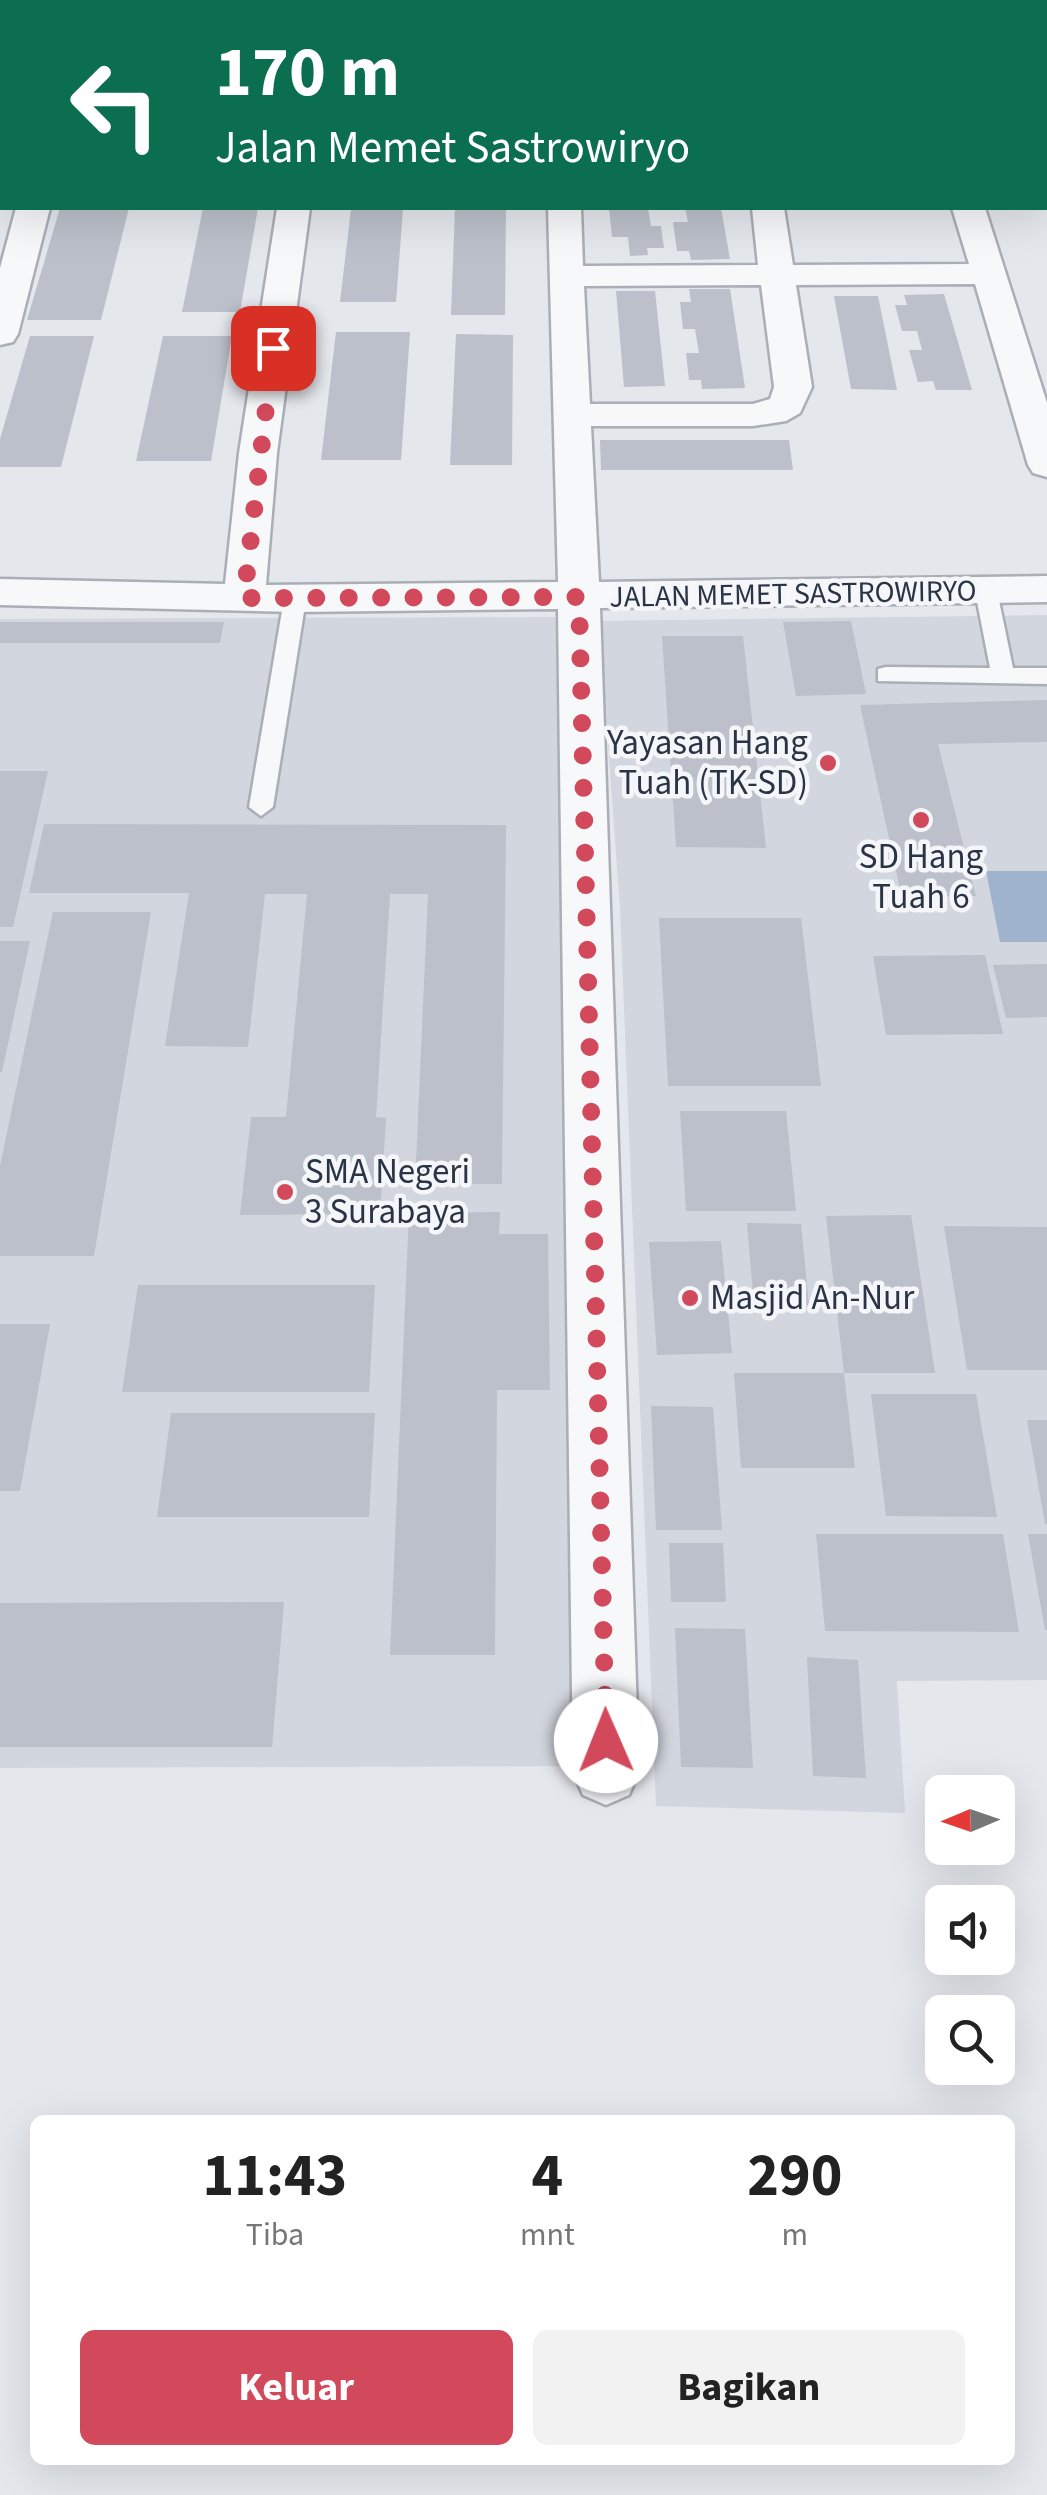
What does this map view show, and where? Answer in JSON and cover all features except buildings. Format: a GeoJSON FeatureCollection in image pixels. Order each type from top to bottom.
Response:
{"type":"FeatureCollection","features":[{"type":"Feature","properties":{"kind":"street"},"geometry":{"type":"LineString","coordinates":[[0,334],[32,210]]}},
{"type":"Feature","properties":{"kind":"street"},"geometry":{"type":"LineString","coordinates":[[244,598],[258,453],[293,210]]}},
{"type":"Feature","properties":{"kind":"street"},"geometry":{"type":"LineString","coordinates":[[564,210],[579,597],[606,1757]]}},
{"type":"Feature","properties":{"kind":"street"},"geometry":{"type":"LineString","coordinates":[[573,415],[752,414],[773,412],[786,405],[793,388],[768,210]]}},
{"type":"Feature","properties":{"kind":"street"},"geometry":{"type":"LineString","coordinates":[[970,210],[1047,465]]}},
{"type":"Feature","properties":{"kind":"street"},"geometry":{"type":"LineString","coordinates":[[568,276],[989,274]]}},
{"type":"Feature","properties":{"kind":"street","name":"JALAN MEMET SASTROWIRYO"},"geometry":{"type":"LineString","coordinates":[[0,592],[295,598],[1047,590]]}},
{"type":"Feature","properties":{"kind":"lane"},"geometry":{"type":"LineString","coordinates":[[986,590],[1004,676]]}},
{"type":"Feature","properties":{"kind":"lane"},"geometry":{"type":"LineString","coordinates":[[261,807],[295,598]]}},
{"type":"Feature","properties":{"kind":"lane"},"geometry":{"type":"LineString","coordinates":[[886,675],[1047,676]]}},
{"type":"Feature","properties":{"kind":"shaded area"},"geometry":{"type":"Polygon","coordinates":[[[1047,615],[1047,1680],[897,1681],[905,1813],[656,1806],[620,908],[599,621],[1047,615]]]}},
{"type":"Feature","properties":{"kind":"shaded area","name":"SMA Negeri 3 Surabaya"},"geometry":{"type":"Polygon","coordinates":[[[557,617],[583,1766],[0,1768],[0,619],[557,617]]]}},
{"type":"Feature","properties":{"kind":"water"},"geometry":{"type":"Polygon","coordinates":[[[986,871],[1047,871],[1047,942],[1000,942],[986,871]]]}},
{"type":"Feature","properties":{"kind":"place","name":"Yayasan Hang Tuah (TK-SD)"},"geometry":{"type":"Point","coordinates":[828,763]}},
{"type":"Feature","properties":{"kind":"place","name":"SD Hang Tuah 6"},"geometry":{"type":"Point","coordinates":[921,820]}},
{"type":"Feature","properties":{"kind":"place","name":"SMA Negeri 3 Surabaya"},"geometry":{"type":"Point","coordinates":[285,1192]}},
{"type":"Feature","properties":{"kind":"place","name":"Masjid An-Nur"},"geometry":{"type":"Point","coordinates":[690,1298]}},
{"type":"Feature","properties":{"kind":"route"},"geometry":{"type":"LineString","coordinates":[[273,348],[244,598],[579,597],[606,1741]]}}]}
